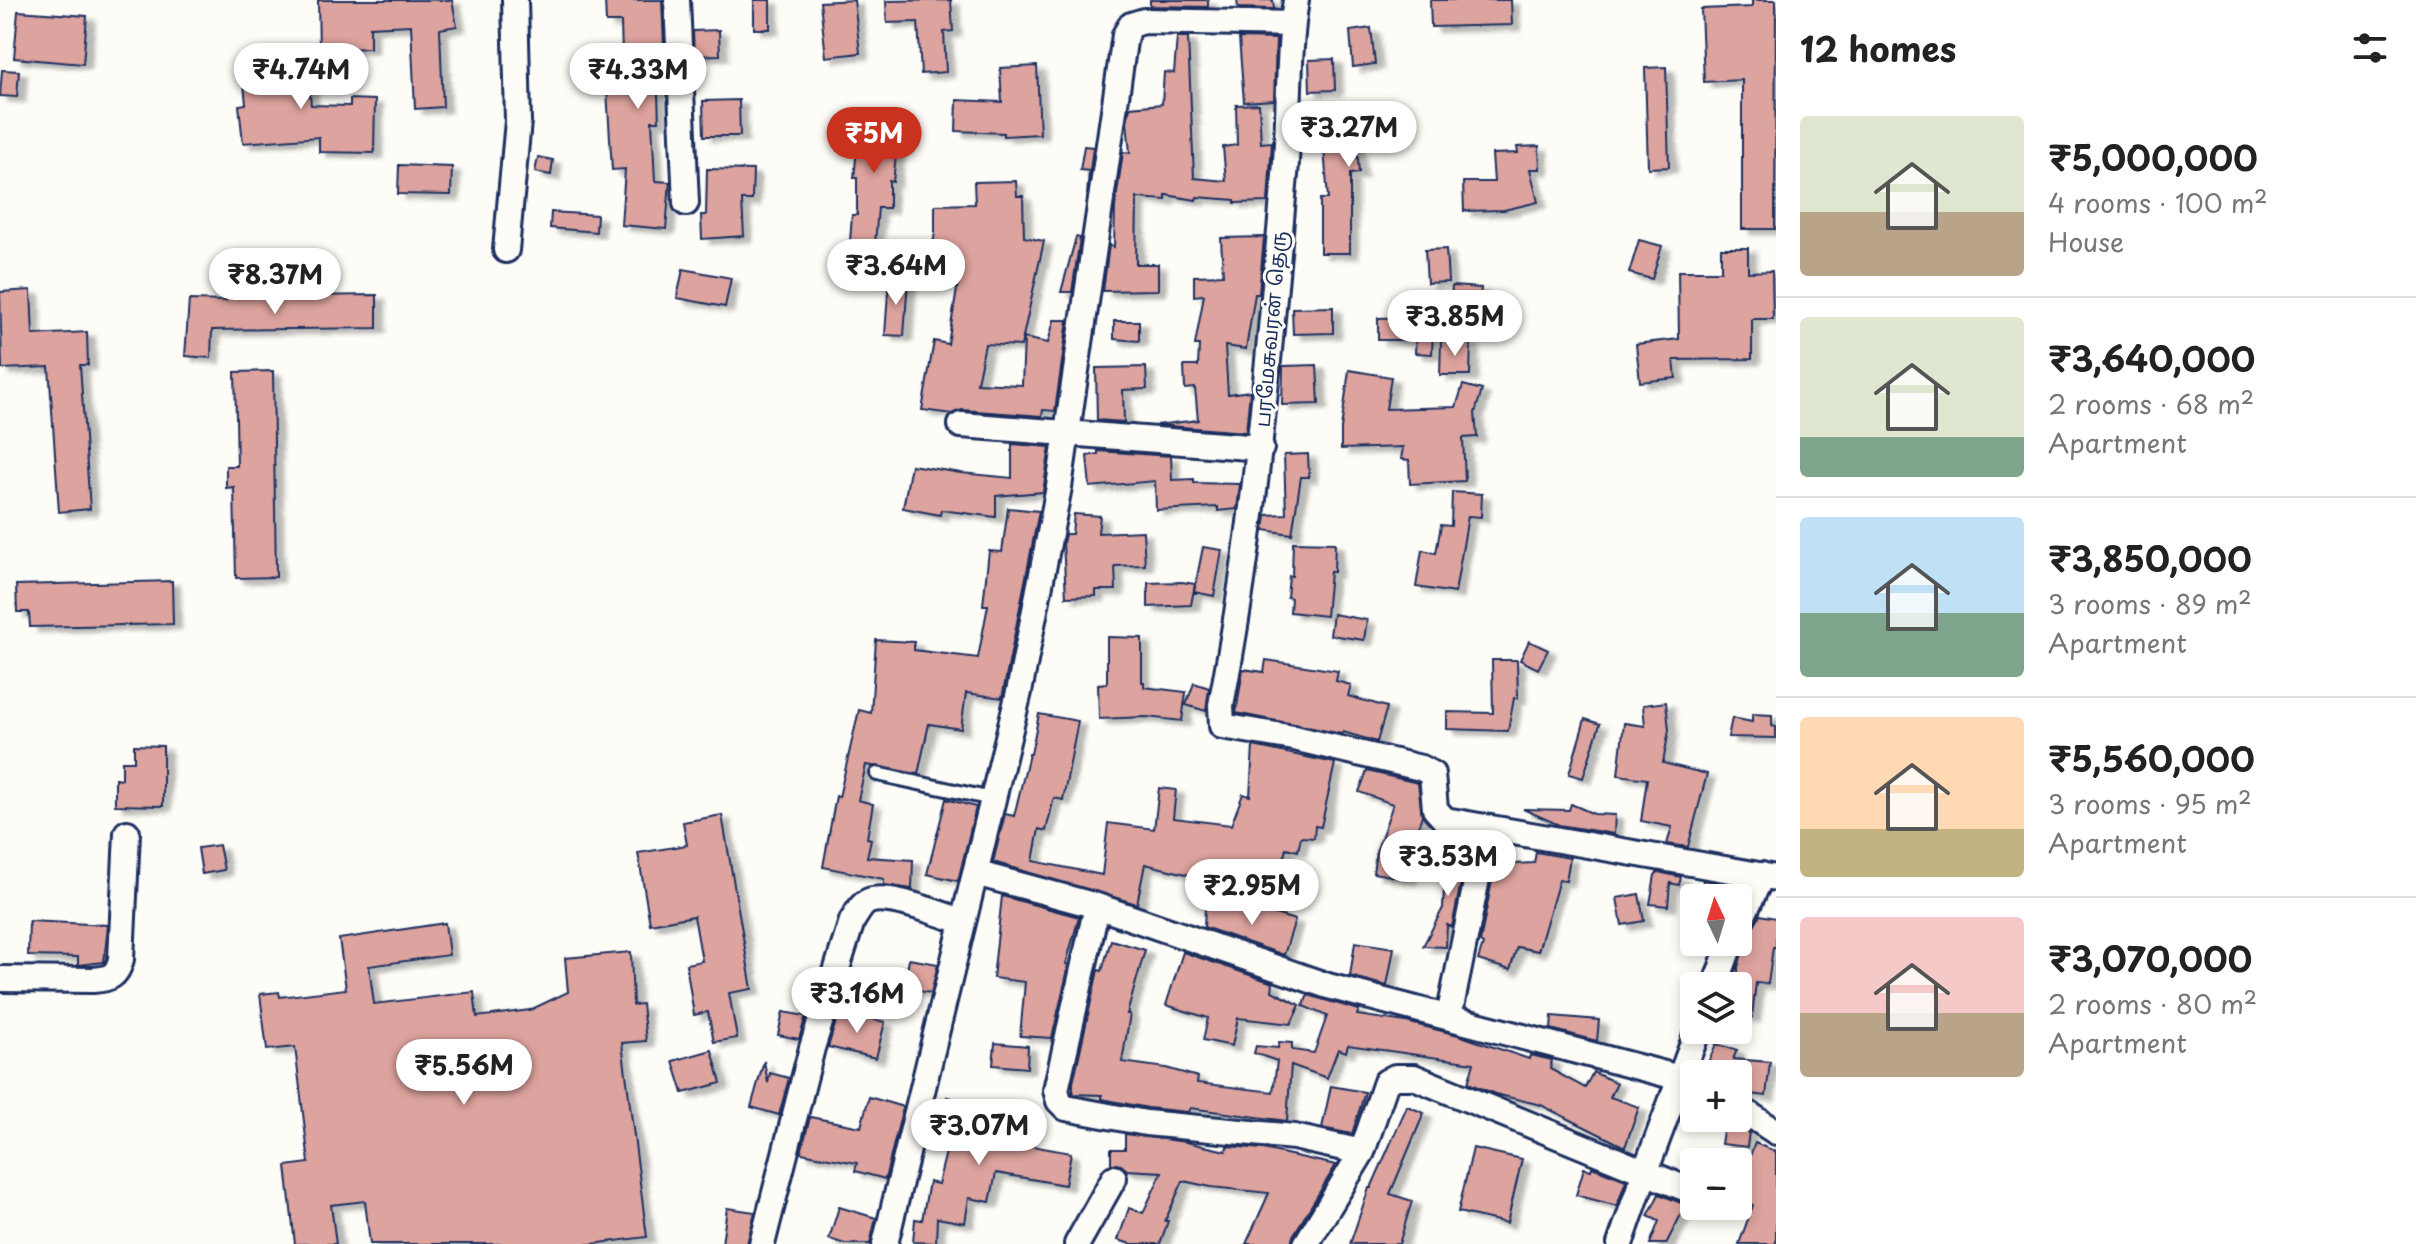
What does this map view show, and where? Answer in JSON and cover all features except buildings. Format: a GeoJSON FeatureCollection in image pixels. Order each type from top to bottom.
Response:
{"type":"FeatureCollection","features":[{"type":"Feature","properties":{"kind":"street"},"geometry":{"type":"LineString","coordinates":[[506,250],[518,121],[515,0]]}},
{"type":"Feature","properties":{"kind":"street"},"geometry":{"type":"LineString","coordinates":[[677,0],[686,203]]}},
{"type":"Feature","properties":{"kind":"street"},"geometry":{"type":"LineString","coordinates":[[885,1244],[1019,692],[1067,435],[1127,29],[1144,21],[1294,12]]}},
{"type":"Feature","properties":{"kind":"street","name":"பரமேசுவரன் தெரு"},"geometry":{"type":"LineString","coordinates":[[1294,12],[1286,166],[1261,448],[1221,705],[1222,726],[1294,738],[1421,768],[1432,774],[1435,809],[1445,820],[1487,829]]}},
{"type":"Feature","properties":{"kind":"street"},"geometry":{"type":"LineString","coordinates":[[961,425],[1261,448]]}},
{"type":"Feature","properties":{"kind":"street"},"geometry":{"type":"LineString","coordinates":[[1449,1017],[1487,829],[1769,876],[1752,903]]}},
{"type":"Feature","properties":{"kind":"street"},"geometry":{"type":"LineString","coordinates":[[0,979],[93,980],[108,979],[118,972],[127,833]]}},
{"type":"Feature","properties":{"kind":"street"},"geometry":{"type":"LineString","coordinates":[[975,873],[1097,906],[1328,986],[1680,1080]]}},
{"type":"Feature","properties":{"kind":"street"},"geometry":{"type":"LineString","coordinates":[[762,1244],[812,1048],[852,921],[862,905],[886,899],[963,921]]}},
{"type":"Feature","properties":{"kind":"street"},"geometry":{"type":"LineString","coordinates":[[1097,906],[1056,1090],[1059,1101],[1066,1108],[1146,1123],[1294,1137],[1362,1152]]}},
{"type":"Feature","properties":{"kind":"street"},"geometry":{"type":"LineString","coordinates":[[1306,1244],[1362,1152],[1386,1082],[1402,1076],[1414,1077],[1680,1186]]}},
{"type":"Feature","properties":{"kind":"street"},"geometry":{"type":"LineString","coordinates":[[1620,1244],[1645,1172],[1680,1097]]}},
{"type":"Feature","properties":{"kind":"street"},"geometry":{"type":"LineString","coordinates":[[1752,1116],[1776,1132]]}},
{"type":"Feature","properties":{"kind":"street"},"geometry":{"type":"LineString","coordinates":[[1077,1244],[1114,1178]]}},
{"type":"Feature","properties":{"kind":"lane"},"geometry":{"type":"LineString","coordinates":[[877,774],[992,799]]}}]}
